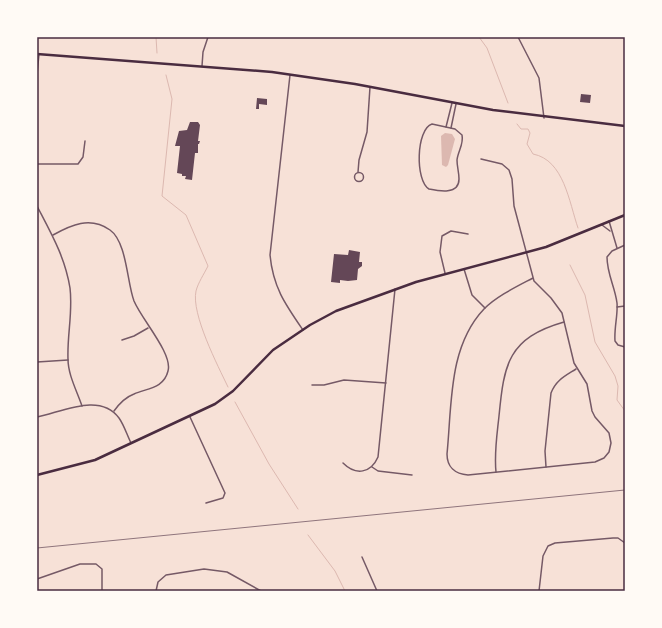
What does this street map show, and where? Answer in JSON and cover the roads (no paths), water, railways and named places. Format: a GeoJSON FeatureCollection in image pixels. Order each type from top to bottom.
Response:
{"type":"FeatureCollection","features":[{"type":"Feature","properties":{"kind":"main road"},"geometry":{"type":"LineString","coordinates":[[38,54],[290,74],[370,87],[456,104],[544,118],[625,126]]}},
{"type":"Feature","properties":{"kind":"main road"},"geometry":{"type":"LineString","coordinates":[[37,475],[80,465],[190,417],[215,404],[234,392],[274,350],[303,330],[336,311],[395,289],[546,247],[625,215]]}},
{"type":"Feature","properties":{"kind":"street"},"geometry":{"type":"LineString","coordinates":[[202,66],[203,52],[208,37]]}},
{"type":"Feature","properties":{"kind":"street"},"geometry":{"type":"LineString","coordinates":[[518,37],[539,78],[544,118]]}},
{"type":"Feature","properties":{"kind":"street"},"geometry":{"type":"LineString","coordinates":[[37,74],[38,54]]}},
{"type":"Feature","properties":{"kind":"street"},"geometry":{"type":"LineString","coordinates":[[290,74],[270,255],[276,285],[303,330]]}},
{"type":"Feature","properties":{"kind":"street"},"geometry":{"type":"LineString","coordinates":[[358,172],[364,177],[362,181],[359,182],[356,181],[354,177],[358,172],[359,160],[367,132],[370,87]]}},
{"type":"Feature","properties":{"kind":"street"},"geometry":{"type":"LineString","coordinates":[[446,127],[452,103]]}},
{"type":"Feature","properties":{"kind":"street"},"geometry":{"type":"LineString","coordinates":[[451,128],[456,104]]}},
{"type":"Feature","properties":{"kind":"street"},"geometry":{"type":"LineString","coordinates":[[432,124],[451,128],[458,131],[462,138],[458,159],[459,183],[451,191],[432,190],[426,187],[422,182],[420,156],[424,131],[432,124]]}},
{"type":"Feature","properties":{"kind":"street"},"geometry":{"type":"LineString","coordinates":[[37,164],[78,164],[83,157],[85,141]]}},
{"type":"Feature","properties":{"kind":"street"},"geometry":{"type":"LineString","coordinates":[[481,158],[502,164],[509,170],[512,180],[514,206],[533,278],[558,307],[564,322],[576,369],[587,384],[593,415],[609,433],[611,448],[607,455],[599,461],[468,475],[456,472],[451,467],[447,457],[455,368],[461,346],[469,330],[485,308],[504,294],[533,278]]}},
{"type":"Feature","properties":{"kind":"street"},"geometry":{"type":"LineString","coordinates":[[37,206],[53,235],[66,266],[70,290],[69,369],[82,406]]}},
{"type":"Feature","properties":{"kind":"street"},"geometry":{"type":"LineString","coordinates":[[609,221],[610,231],[617,248]]}},
{"type":"Feature","properties":{"kind":"street"},"geometry":{"type":"LineString","coordinates":[[53,235],[76,223],[99,226],[110,230],[117,238],[121,247],[134,302],[148,328],[168,358],[168,374],[160,384],[127,398],[114,411]]}},
{"type":"Feature","properties":{"kind":"street"},"geometry":{"type":"LineString","coordinates":[[600,225],[610,231]]}},
{"type":"Feature","properties":{"kind":"street"},"geometry":{"type":"LineString","coordinates":[[445,274],[440,252],[442,236],[451,231],[468,234]]}},
{"type":"Feature","properties":{"kind":"street"},"geometry":{"type":"LineString","coordinates":[[625,245],[608,253],[607,257],[608,273],[614,288],[617,307],[615,341],[618,345],[625,348]]}},
{"type":"Feature","properties":{"kind":"street"},"geometry":{"type":"LineString","coordinates":[[464,269],[472,295],[485,308]]}},
{"type":"Feature","properties":{"kind":"street"},"geometry":{"type":"LineString","coordinates":[[343,463],[348,468],[359,472],[372,467],[378,457],[395,289]]}},
{"type":"Feature","properties":{"kind":"street"},"geometry":{"type":"LineString","coordinates":[[617,307],[625,306]]}},
{"type":"Feature","properties":{"kind":"street"},"geometry":{"type":"LineString","coordinates":[[496,472],[496,438],[502,383],[506,366],[522,342],[546,328],[564,322]]}},
{"type":"Feature","properties":{"kind":"street"},"geometry":{"type":"LineString","coordinates":[[122,340],[134,336],[148,328]]}},
{"type":"Feature","properties":{"kind":"street"},"geometry":{"type":"LineString","coordinates":[[37,362],[68,360]]}},
{"type":"Feature","properties":{"kind":"street"},"geometry":{"type":"LineString","coordinates":[[546,467],[545,451],[551,393],[554,385],[559,379],[576,369]]}},
{"type":"Feature","properties":{"kind":"street"},"geometry":{"type":"LineString","coordinates":[[312,385],[324,385],[344,380],[386,383]]}},
{"type":"Feature","properties":{"kind":"street"},"geometry":{"type":"LineString","coordinates":[[37,417],[82,406],[99,405],[114,411],[120,419],[131,443]]}},
{"type":"Feature","properties":{"kind":"street"},"geometry":{"type":"LineString","coordinates":[[190,417],[225,496],[206,503]]}},
{"type":"Feature","properties":{"kind":"street"},"geometry":{"type":"LineString","coordinates":[[372,467],[378,471],[412,475]]}},
{"type":"Feature","properties":{"kind":"street"},"geometry":{"type":"LineString","coordinates":[[540,591],[543,556],[545,548],[551,544],[613,538],[618,538],[625,543]]}},
{"type":"Feature","properties":{"kind":"street"},"geometry":{"type":"LineString","coordinates":[[362,557],[377,591]]}},
{"type":"Feature","properties":{"kind":"street"},"geometry":{"type":"LineString","coordinates":[[37,579],[80,564],[100,565],[103,578],[102,591]]}},
{"type":"Feature","properties":{"kind":"street"},"geometry":{"type":"LineString","coordinates":[[156,591],[161,578],[171,573],[204,569],[220,570],[235,575],[261,591]]}},
{"type":"Feature","properties":{"kind":"street"},"geometry":{"type":"LineString","coordinates":[[413,591],[444,591]]}},
{"type":"Feature","properties":{"kind":"waterway"},"geometry":{"type":"LineString","coordinates":[[156,37],[157,53]]}},
{"type":"Feature","properties":{"kind":"waterway"},"geometry":{"type":"LineString","coordinates":[[479,37],[487,48],[508,103]]}},
{"type":"Feature","properties":{"kind":"waterway"},"geometry":{"type":"LineString","coordinates":[[166,75],[172,99],[162,196],[186,215],[208,266],[196,291],[197,313],[206,340],[228,387]]}},
{"type":"Feature","properties":{"kind":"waterway"},"geometry":{"type":"LineString","coordinates":[[517,124],[521,129],[528,129],[530,133],[527,144],[533,154],[552,164],[558,173],[564,184],[578,228]]}},
{"type":"Feature","properties":{"kind":"waterway"},"geometry":{"type":"LineString","coordinates":[[570,265],[585,295],[595,342],[615,376],[618,386],[617,400],[625,411]]}},
{"type":"Feature","properties":{"kind":"waterway"},"geometry":{"type":"LineString","coordinates":[[235,402],[269,464],[298,509]]}},
{"type":"Feature","properties":{"kind":"waterway"},"geometry":{"type":"LineString","coordinates":[[308,535],[335,571],[345,591]]}},
{"type":"Feature","properties":{"kind":"railway"},"geometry":{"type":"LineString","coordinates":[[37,548],[625,490]]}}]}
